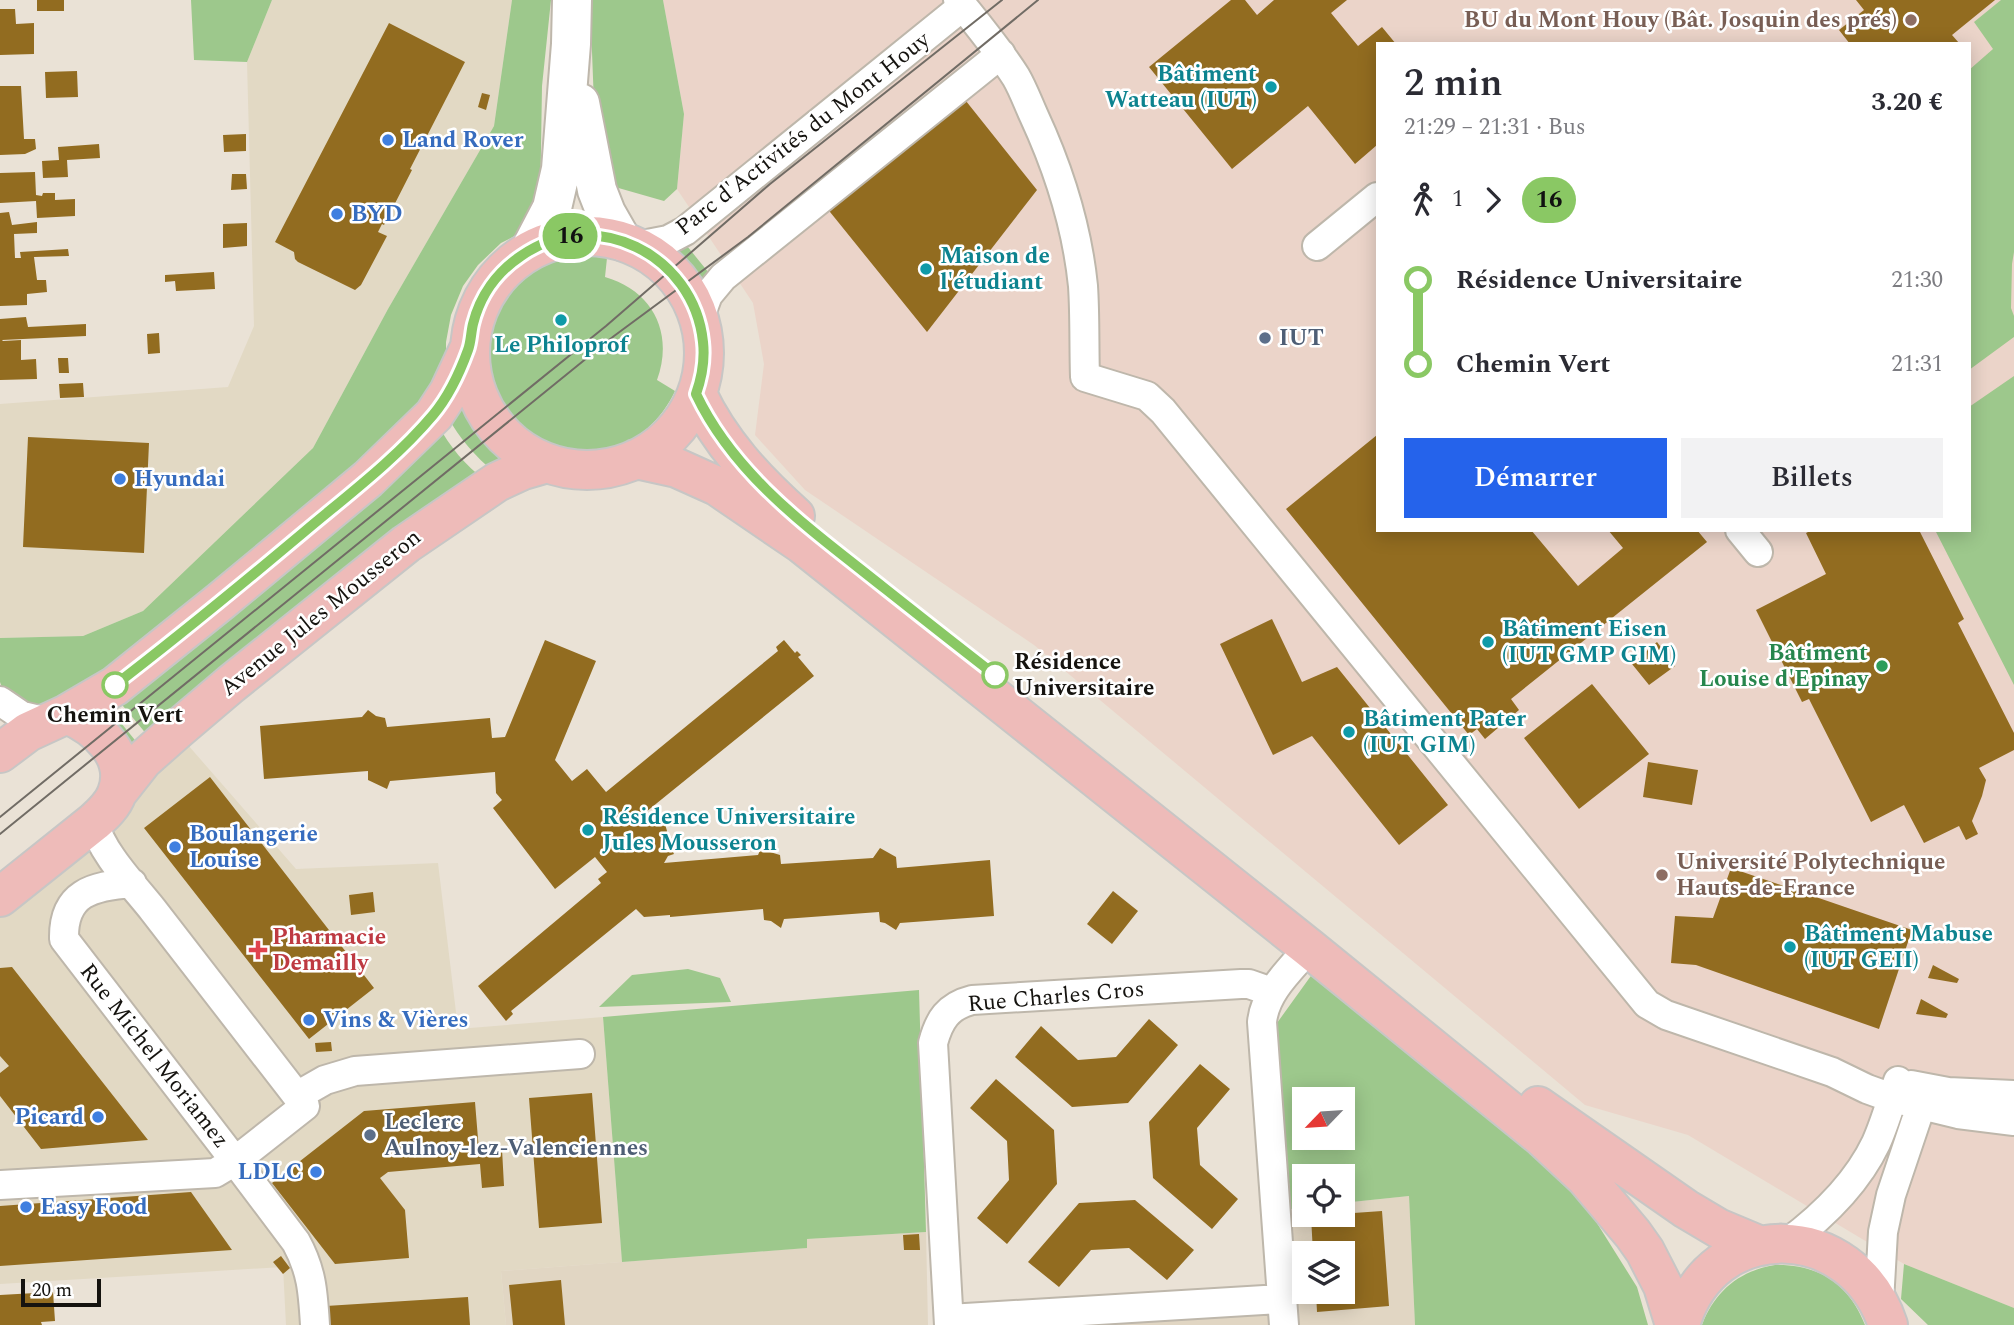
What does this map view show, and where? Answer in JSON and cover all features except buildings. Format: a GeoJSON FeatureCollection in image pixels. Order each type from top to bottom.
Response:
{"type":"FeatureCollection","features":[{"type":"Feature","properties":{"kind":"main road"},"geometry":{"type":"LineString","coordinates":[[530,250],[552,208],[559,182],[571,44],[572,0]]}},
{"type":"Feature","properties":{"kind":"main road"},"geometry":{"type":"LineString","coordinates":[[571,44],[597,190],[606,213],[629,244]]}},
{"type":"Feature","properties":{"kind":"main road"},"geometry":{"type":"LineString","coordinates":[[575,236],[598,236],[629,244],[663,264],[677,278],[699,318],[704,356],[696,394],[687,414],[673,433],[636,459],[614,467],[592,470],[547,463],[516,446],[494,425],[484,408],[471,372],[470,347],[477,312],[487,290],[502,272],[530,250],[551,241],[575,236]]}},
{"type":"Feature","properties":{"kind":"main road"},"geometry":{"type":"LineString","coordinates":[[0,752],[20,737],[115,685],[384,465],[438,409],[470,347]]}},
{"type":"Feature","properties":{"kind":"main road"},"geometry":{"type":"LineString","coordinates":[[696,394],[713,427],[731,452],[779,503],[1486,1068],[1685,1209],[1718,1228],[1774,1245],[1817,1249],[1845,1263],[1868,1284],[1887,1317]]}},
{"type":"Feature","properties":{"kind":"main road"},"geometry":{"type":"LineString","coordinates":[[636,459],[677,468],[717,486],[792,537],[1543,1138],[1585,1177],[1645,1251],[1663,1286],[1678,1325]]}},
{"type":"Feature","properties":{"kind":"main road","name":"Avenue Jules Mousseron"},"geometry":{"type":"LineString","coordinates":[[0,897],[94,822],[144,760],[189,720],[406,544],[497,482],[547,463]]}},
{"type":"Feature","properties":{"kind":"main road"},"geometry":{"type":"LineString","coordinates":[[58,718],[94,729],[110,746],[119,766],[120,784],[117,793]]}},
{"type":"Feature","properties":{"kind":"main road"},"geometry":{"type":"LineString","coordinates":[[1678,1325],[1706,1277],[1731,1257],[1774,1245]]}},
{"type":"Feature","properties":{"kind":"street","name":"Parc d'Activités du Mont Houy"},"geometry":{"type":"LineString","coordinates":[[629,244],[668,240],[685,231],[960,3],[1001,54],[1018,81],[1060,177],[1072,220],[1083,287],[1085,377],[1147,396],[1163,411],[1647,1004],[1665,1015],[1832,1072],[1867,1089],[1895,1090]]}},
{"type":"Feature","properties":{"kind":"street"},"geometry":{"type":"LineString","coordinates":[[699,318],[708,295],[723,277],[1001,54]]}},
{"type":"Feature","properties":{"kind":"street"},"geometry":{"type":"LineString","coordinates":[[1317,246],[1376,198]]}},
{"type":"Feature","properties":{"kind":"street"},"geometry":{"type":"LineString","coordinates":[[1742,532],[1758,552]]}},
{"type":"Feature","properties":{"kind":"street"},"geometry":{"type":"LineString","coordinates":[[0,701],[22,716],[58,718]]}},
{"type":"Feature","properties":{"kind":"street"},"geometry":{"type":"LineString","coordinates":[[94,822],[99,841],[297,1096],[325,1080],[355,1071],[580,1054]]}},
{"type":"Feature","properties":{"kind":"street","name":"Rue Michel Moriamez"},"geometry":{"type":"LineString","coordinates":[[132,883],[93,888],[78,898],[69,909],[64,923],[64,939],[235,1161],[305,1106],[297,1096]]}},
{"type":"Feature","properties":{"kind":"street"},"geometry":{"type":"LineString","coordinates":[[949,1322],[1282,1312],[1262,1022],[1263,1011],[1272,992],[1308,948]]}},
{"type":"Feature","properties":{"kind":"street","name":"Rue Charles Cros"},"geometry":{"type":"LineString","coordinates":[[949,1322],[933,1043],[939,1023],[945,1014],[963,1002],[985,999],[1241,984],[1272,992]]}},
{"type":"Feature","properties":{"kind":"street"},"geometry":{"type":"LineString","coordinates":[[1774,1245],[1822,1215],[1865,1163],[1877,1141],[1895,1090],[1924,1098],[1958,1114],[2014,1121]]}},
{"type":"Feature","properties":{"kind":"street"},"geometry":{"type":"LineString","coordinates":[[1924,1098],[1948,1092],[2014,1095]]}},
{"type":"Feature","properties":{"kind":"street"},"geometry":{"type":"LineString","coordinates":[[1887,1317],[1882,1248],[1886,1219],[1896,1179],[1924,1098]]}},
{"type":"Feature","properties":{"kind":"street"},"geometry":{"type":"LineString","coordinates":[[0,1185],[215,1173],[235,1161],[296,1242],[302,1254],[311,1278],[315,1325]]}},
{"type":"Feature","properties":{"kind":"shaded area"},"geometry":{"type":"Polygon","coordinates":[[[272,0],[512,0],[494,126],[388,309],[313,448],[143,611],[83,636],[0,638],[0,404],[228,387],[254,326],[247,62],[272,0]]]}},
{"type":"Feature","properties":{"kind":"shaded area","name":"Université Polytechnique Hauts-de-France"},"geometry":{"type":"Polygon","coordinates":[[[663,0],[2014,0],[2014,1308],[1904,1264],[1688,1135],[1585,1105],[1034,645],[805,490],[755,435],[764,364],[753,303],[677,189],[684,114],[663,0]]]}},
{"type":"Feature","properties":{"kind":"shaded area"},"geometry":{"type":"Polygon","coordinates":[[[181,737],[296,869],[438,863],[458,1029],[603,1017],[622,1262],[501,1271],[506,1325],[286,1325],[283,1267],[0,1284],[0,911],[181,737]]]}},
{"type":"Feature","properties":{"kind":"shaded area"},"geometry":{"type":"Polygon","coordinates":[[[1409,1196],[1415,1325],[1045,1325],[1298,1304],[1355,1304],[1355,1241],[1293,1241],[1292,1227],[1355,1227],[1355,1202],[1409,1196]]]}},
{"type":"Feature","properties":{"kind":"shaded area"},"geometry":{"type":"Polygon","coordinates":[[[926,1232],[928,1325],[506,1325],[501,1271],[806,1248],[807,1239],[926,1232]]]}},
{"type":"Feature","properties":{"kind":"green space"},"geometry":{"type":"Polygon","coordinates":[[[191,0],[272,0],[247,62],[194,60],[191,0]]]}},
{"type":"Feature","properties":{"kind":"green space"},"geometry":{"type":"Polygon","coordinates":[[[512,0],[551,0],[542,86],[540,211],[525,231],[501,243],[478,265],[463,286],[451,315],[446,342],[446,373],[405,426],[131,664],[45,707],[15,701],[4,694],[0,682],[0,638],[83,636],[143,611],[313,448],[388,309],[494,126],[512,0]]]}},
{"type":"Feature","properties":{"kind":"green space"},"geometry":{"type":"Polygon","coordinates":[[[590,0],[663,0],[684,114],[677,189],[664,201],[615,187],[594,104],[590,0]]]}},
{"type":"Feature","properties":{"kind":"green space"},"geometry":{"type":"Polygon","coordinates":[[[2001,0],[2014,0],[2014,252],[2011,308],[2014,316],[2014,337],[1971,369],[1971,68],[1993,49],[1974,22],[2001,0]]]}},
{"type":"Feature","properties":{"kind":"green space"},"geometry":{"type":"Polygon","coordinates":[[[683,241],[713,278],[699,285],[674,251],[683,241]]]}},
{"type":"Feature","properties":{"kind":"green space"},"geometry":{"type":"Polygon","coordinates":[[[586,256],[607,258],[605,277],[636,292],[647,303],[661,330],[662,363],[657,380],[675,391],[663,411],[640,434],[620,445],[583,451],[549,444],[512,419],[495,392],[488,362],[490,332],[502,304],[523,280],[551,263],[586,256]]]}},
{"type":"Feature","properties":{"kind":"green space"},"geometry":{"type":"Polygon","coordinates":[[[2014,376],[2014,685],[1936,532],[1971,532],[1971,406],[2014,376]]]}},
{"type":"Feature","properties":{"kind":"green space"},"geometry":{"type":"Polygon","coordinates":[[[461,405],[480,434],[505,458],[495,473],[468,447],[447,416],[461,405]]]}},
{"type":"Feature","properties":{"kind":"green space"},"geometry":{"type":"Polygon","coordinates":[[[438,425],[458,455],[485,480],[153,742],[113,694],[438,425]]]}},
{"type":"Feature","properties":{"kind":"green space"},"geometry":{"type":"Polygon","coordinates":[[[104,702],[143,750],[136,756],[94,708],[104,702]]]}},
{"type":"Feature","properties":{"kind":"green space"},"geometry":{"type":"Polygon","coordinates":[[[688,969],[720,978],[731,1002],[599,1007],[632,975],[688,969]]]}},
{"type":"Feature","properties":{"kind":"green space"},"geometry":{"type":"Polygon","coordinates":[[[1313,973],[1516,1127],[1590,1212],[1637,1287],[1648,1325],[1415,1325],[1409,1196],[1355,1202],[1355,1164],[1292,1164],[1291,1209],[1277,1023],[1313,973]]]}},
{"type":"Feature","properties":{"kind":"green space"},"geometry":{"type":"Polygon","coordinates":[[[919,990],[926,1232],[807,1239],[807,1248],[622,1262],[603,1017],[919,990]]]}},
{"type":"Feature","properties":{"kind":"green space"},"geometry":{"type":"Polygon","coordinates":[[[1904,1264],[2014,1308],[2014,1325],[1928,1325],[1901,1299],[1904,1264]]]}},
{"type":"Feature","properties":{"kind":"green space"},"geometry":{"type":"Polygon","coordinates":[[[1775,1265],[1805,1268],[1830,1279],[1850,1298],[1865,1325],[1702,1325],[1714,1302],[1730,1284],[1750,1272],[1775,1265]]]}},
{"type":"Feature","properties":{"kind":"tram line"},"geometry":{"type":"LineString","coordinates":[[0,817],[606,326],[770,184],[1002,0]]}},
{"type":"Feature","properties":{"kind":"tram line"},"geometry":{"type":"LineString","coordinates":[[0,834],[614,336],[748,237],[1038,0]]}},
{"type":"Feature","properties":{"kind":"bus line","name":"16"},"geometry":{"type":"LineString","coordinates":[[115,685],[368,479],[433,415],[449,392],[470,347],[473,323],[481,301],[494,281],[510,264],[540,245],[563,237],[586,235],[610,238],[637,246],[663,264],[683,285],[699,318],[704,344],[703,369],[696,394],[713,427],[748,471],[800,521],[995,675]]}},
{"type":"Feature","properties":{"kind":"place","name":"BU du Mont Houy (Bât. Josquin des prés)"},"geometry":{"type":"Point","coordinates":[1911,20]}},
{"type":"Feature","properties":{"kind":"place","name":"Bâtiment Watteau (IUT)"},"geometry":{"type":"Point","coordinates":[1271,87]}},
{"type":"Feature","properties":{"kind":"place","name":"Land Rover"},"geometry":{"type":"Point","coordinates":[388,140]}},
{"type":"Feature","properties":{"kind":"place","name":"BYD"},"geometry":{"type":"Point","coordinates":[337,214]}},
{"type":"Feature","properties":{"kind":"place","name":"Maison de l'étudiant"},"geometry":{"type":"Point","coordinates":[926,269]}},
{"type":"Feature","properties":{"kind":"place","name":"Le Philoprof"},"geometry":{"type":"Point","coordinates":[561,320]}},
{"type":"Feature","properties":{"kind":"place","name":"IUT"},"geometry":{"type":"Point","coordinates":[1265,338]}},
{"type":"Feature","properties":{"kind":"place","name":"Hyundai"},"geometry":{"type":"Point","coordinates":[120,479]}},
{"type":"Feature","properties":{"kind":"place","name":"Bâtiment Eisen (IUT GMP GIM)"},"geometry":{"type":"Point","coordinates":[1488,642]}},
{"type":"Feature","properties":{"kind":"place","name":"Bâtiment Louise d'Epinay"},"geometry":{"type":"Point","coordinates":[1882,666]}},
{"type":"Feature","properties":{"kind":"place","name":"Résidence Universitaire"},"geometry":{"type":"Point","coordinates":[995,675]}},
{"type":"Feature","properties":{"kind":"place","name":"Chemin Vert"},"geometry":{"type":"Point","coordinates":[115,685]}},
{"type":"Feature","properties":{"kind":"place","name":"Bâtiment Pater (IUT GIM)"},"geometry":{"type":"Point","coordinates":[1349,732]}},
{"type":"Feature","properties":{"kind":"place","name":"Résidence Universitaire Jules Mousseron"},"geometry":{"type":"Point","coordinates":[588,830]}},
{"type":"Feature","properties":{"kind":"place","name":"Boulangerie Louise"},"geometry":{"type":"Point","coordinates":[175,847]}},
{"type":"Feature","properties":{"kind":"place","name":"Université Polytechnique Hauts-de-France"},"geometry":{"type":"Point","coordinates":[1662,875]}},
{"type":"Feature","properties":{"kind":"place","name":"Bâtiment Mabuse (IUT GEII)"},"geometry":{"type":"Point","coordinates":[1790,947]}},
{"type":"Feature","properties":{"kind":"place","name":"Pharmacie Demailly"},"geometry":{"type":"Point","coordinates":[258,950]}},
{"type":"Feature","properties":{"kind":"place","name":"Vins & Vières"},"geometry":{"type":"Point","coordinates":[309,1020]}},
{"type":"Feature","properties":{"kind":"place","name":"Picard"},"geometry":{"type":"Point","coordinates":[98,1117]}},
{"type":"Feature","properties":{"kind":"place","name":"Leclerc Aulnoy-lez-Valenciennes"},"geometry":{"type":"Point","coordinates":[370,1135]}},
{"type":"Feature","properties":{"kind":"place","name":"LDLC"},"geometry":{"type":"Point","coordinates":[316,1172]}},
{"type":"Feature","properties":{"kind":"place","name":"Easy Food"},"geometry":{"type":"Point","coordinates":[26,1207]}}]}
